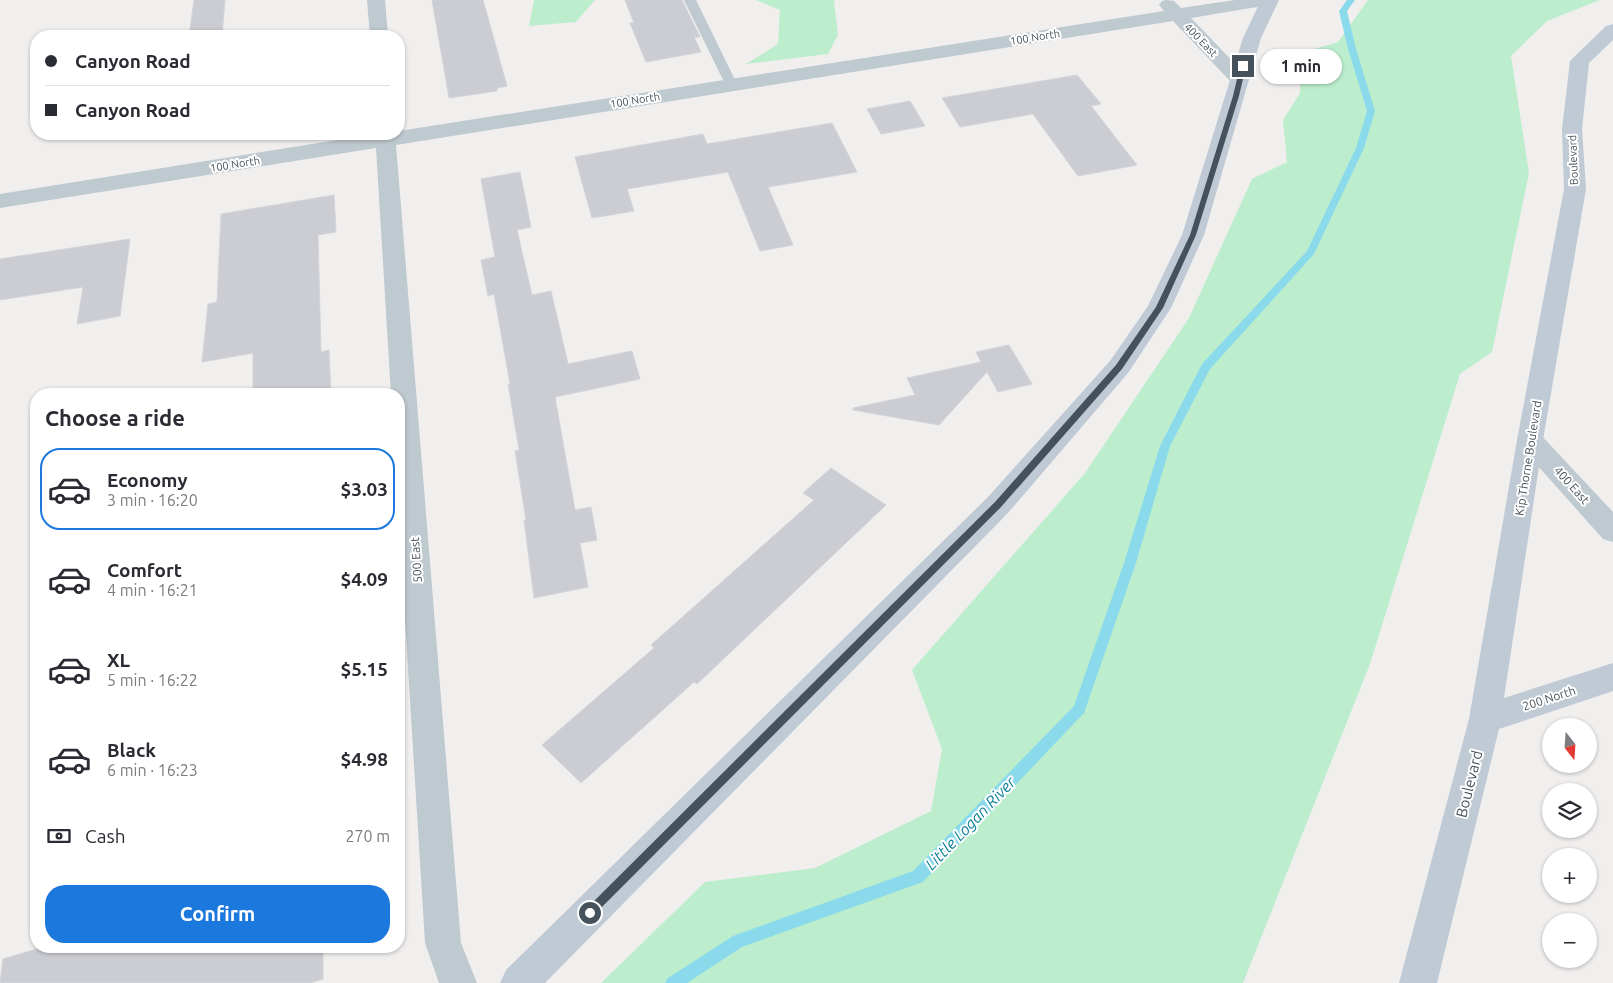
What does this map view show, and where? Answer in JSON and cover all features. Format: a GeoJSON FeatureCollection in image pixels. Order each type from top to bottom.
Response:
{"type":"FeatureCollection","features":[{"type":"Feature","properties":{"kind":"main road"},"geometry":{"type":"LineString","coordinates":[[519,983],[998,504],[1119,367],[1159,308],[1193,235],[1252,38],[1269,0]]}},
{"type":"Feature","properties":{"kind":"main road","name":"Boulevard"},"geometry":{"type":"LineString","coordinates":[[1549,332],[1575,188],[1572,129],[1580,61],[1613,30]]}},
{"type":"Feature","properties":{"kind":"main road","name":"Kip Thorne Boulevard"},"geometry":{"type":"LineString","coordinates":[[1508,583],[1549,332]]}},
{"type":"Feature","properties":{"kind":"main road","name":"Boulevard"},"geometry":{"type":"LineString","coordinates":[[1418,983],[1485,719],[1508,583]]}},
{"type":"Feature","properties":{"kind":"main road","name":"200 North"},"geometry":{"type":"LineString","coordinates":[[1485,719],[1613,677]]}},
{"type":"Feature","properties":{"kind":"street"},"geometry":{"type":"LineString","coordinates":[[376,0],[378,30]]}},
{"type":"Feature","properties":{"kind":"street","name":"100 North"},"geometry":{"type":"LineString","coordinates":[[405,134],[731,84],[1170,7],[1269,0]]}},
{"type":"Feature","properties":{"kind":"street","name":"400 East"},"geometry":{"type":"LineString","coordinates":[[1170,7],[1239,80]]}},
{"type":"Feature","properties":{"kind":"street","name":"100 North"},"geometry":{"type":"LineString","coordinates":[[0,201],[367,140]]}},
{"type":"Feature","properties":{"kind":"street","name":"500 East"},"geometry":{"type":"LineString","coordinates":[[385,140],[403,388]]}},
{"type":"Feature","properties":{"kind":"street","name":"500 East"},"geometry":{"type":"LineString","coordinates":[[405,415],[443,943],[448,961],[458,983]]}},
{"type":"Feature","properties":{"kind":"street","name":"400 East"},"geometry":{"type":"LineString","coordinates":[[1530,440],[1613,531]]}},
{"type":"Feature","properties":{"kind":"lane"},"geometry":{"type":"LineString","coordinates":[[690,0],[731,84]]}},
{"type":"Feature","properties":{"kind":"green space"},"geometry":{"type":"Polygon","coordinates":[[[534,0],[595,0],[576,22],[529,26],[534,0]]]}},
{"type":"Feature","properties":{"kind":"green space"},"geometry":{"type":"Polygon","coordinates":[[[756,0],[834,0],[838,35],[828,54],[746,64],[778,44],[780,10],[756,0]]]}},
{"type":"Feature","properties":{"kind":"green space"},"geometry":{"type":"Polygon","coordinates":[[[1368,0],[1600,0],[1547,21],[1511,56],[1529,173],[1492,352],[1460,374],[1370,664],[1243,983],[601,983],[705,882],[815,868],[931,811],[942,749],[912,670],[1085,473],[1189,318],[1252,179],[1287,162],[1283,120],[1300,93],[1301,53],[1338,42],[1368,0]]]}},
{"type":"Feature","properties":{"kind":"building"},"geometry":{"type":"Polygon","coordinates":[[[194,0],[225,0],[222,30],[190,30],[194,0]]]}},
{"type":"Feature","properties":{"kind":"building"},"geometry":{"type":"Polygon","coordinates":[[[432,0],[483,0],[507,86],[497,88],[497,91],[449,98],[432,0]]]}},
{"type":"Feature","properties":{"kind":"building"},"geometry":{"type":"Polygon","coordinates":[[[625,0],[682,0],[700,37],[694,37],[701,52],[646,62],[630,23],[634,23],[625,0]]]}},
{"type":"Feature","properties":{"kind":"building"},"geometry":{"type":"Polygon","coordinates":[[[1077,75],[1101,104],[1091,106],[1137,165],[1078,176],[1033,114],[960,127],[942,98],[1077,75]]]}},
{"type":"Feature","properties":{"kind":"building"},"geometry":{"type":"Polygon","coordinates":[[[910,101],[925,126],[881,134],[867,109],[910,101]]]}},
{"type":"Feature","properties":{"kind":"building"},"geometry":{"type":"Polygon","coordinates":[[[832,123],[857,172],[768,187],[793,245],[760,251],[728,172],[627,189],[634,211],[592,218],[575,157],[703,134],[707,144],[832,123]]]}},
{"type":"Feature","properties":{"kind":"building"},"geometry":{"type":"Polygon","coordinates":[[[520,172],[531,227],[517,230],[532,295],[551,291],[568,364],[632,351],[640,379],[555,397],[575,510],[591,507],[597,540],[580,543],[588,587],[534,598],[524,520],[526,520],[515,451],[519,450],[508,384],[510,384],[494,294],[488,296],[481,260],[495,257],[481,179],[520,172]]]}},
{"type":"Feature","properties":{"kind":"building"},"geometry":{"type":"Polygon","coordinates":[[[334,195],[336,232],[318,235],[321,352],[329,350],[331,388],[253,388],[253,353],[202,362],[208,304],[217,302],[221,214],[334,195]]]}},
{"type":"Feature","properties":{"kind":"building"},"geometry":{"type":"Polygon","coordinates":[[[130,239],[120,316],[77,324],[83,287],[0,300],[0,259],[130,239]]]}},
{"type":"Feature","properties":{"kind":"building"},"geometry":{"type":"Polygon","coordinates":[[[1009,345],[1032,384],[998,392],[987,372],[939,425],[853,410],[853,408],[915,395],[907,378],[981,362],[976,352],[1009,345]]]}},
{"type":"Feature","properties":{"kind":"building"},"geometry":{"type":"Polygon","coordinates":[[[831,468],[886,505],[697,684],[694,682],[581,783],[542,745],[654,648],[651,645],[814,500],[803,493],[831,468]]]}},
{"type":"Feature","properties":{"kind":"building"},"geometry":{"type":"Polygon","coordinates":[[[30,951],[30,953],[323,953],[323,979],[310,983],[0,983],[3,959],[30,951]]]}},
{"type":"Feature","properties":{"kind":"waterway","name":"Little Logan River"},"geometry":{"type":"LineString","coordinates":[[673,983],[738,941],[918,877],[1079,709],[1130,563],[1165,446],[1206,367],[1311,252],[1360,148],[1371,111],[1352,49],[1343,11],[1351,0]]}},
{"type":"Feature","properties":{"kind":"route"},"geometry":{"type":"LineString","coordinates":[[590,913],[998,504],[1119,367],[1159,308],[1193,235],[1236,96],[1243,66]]}}]}
